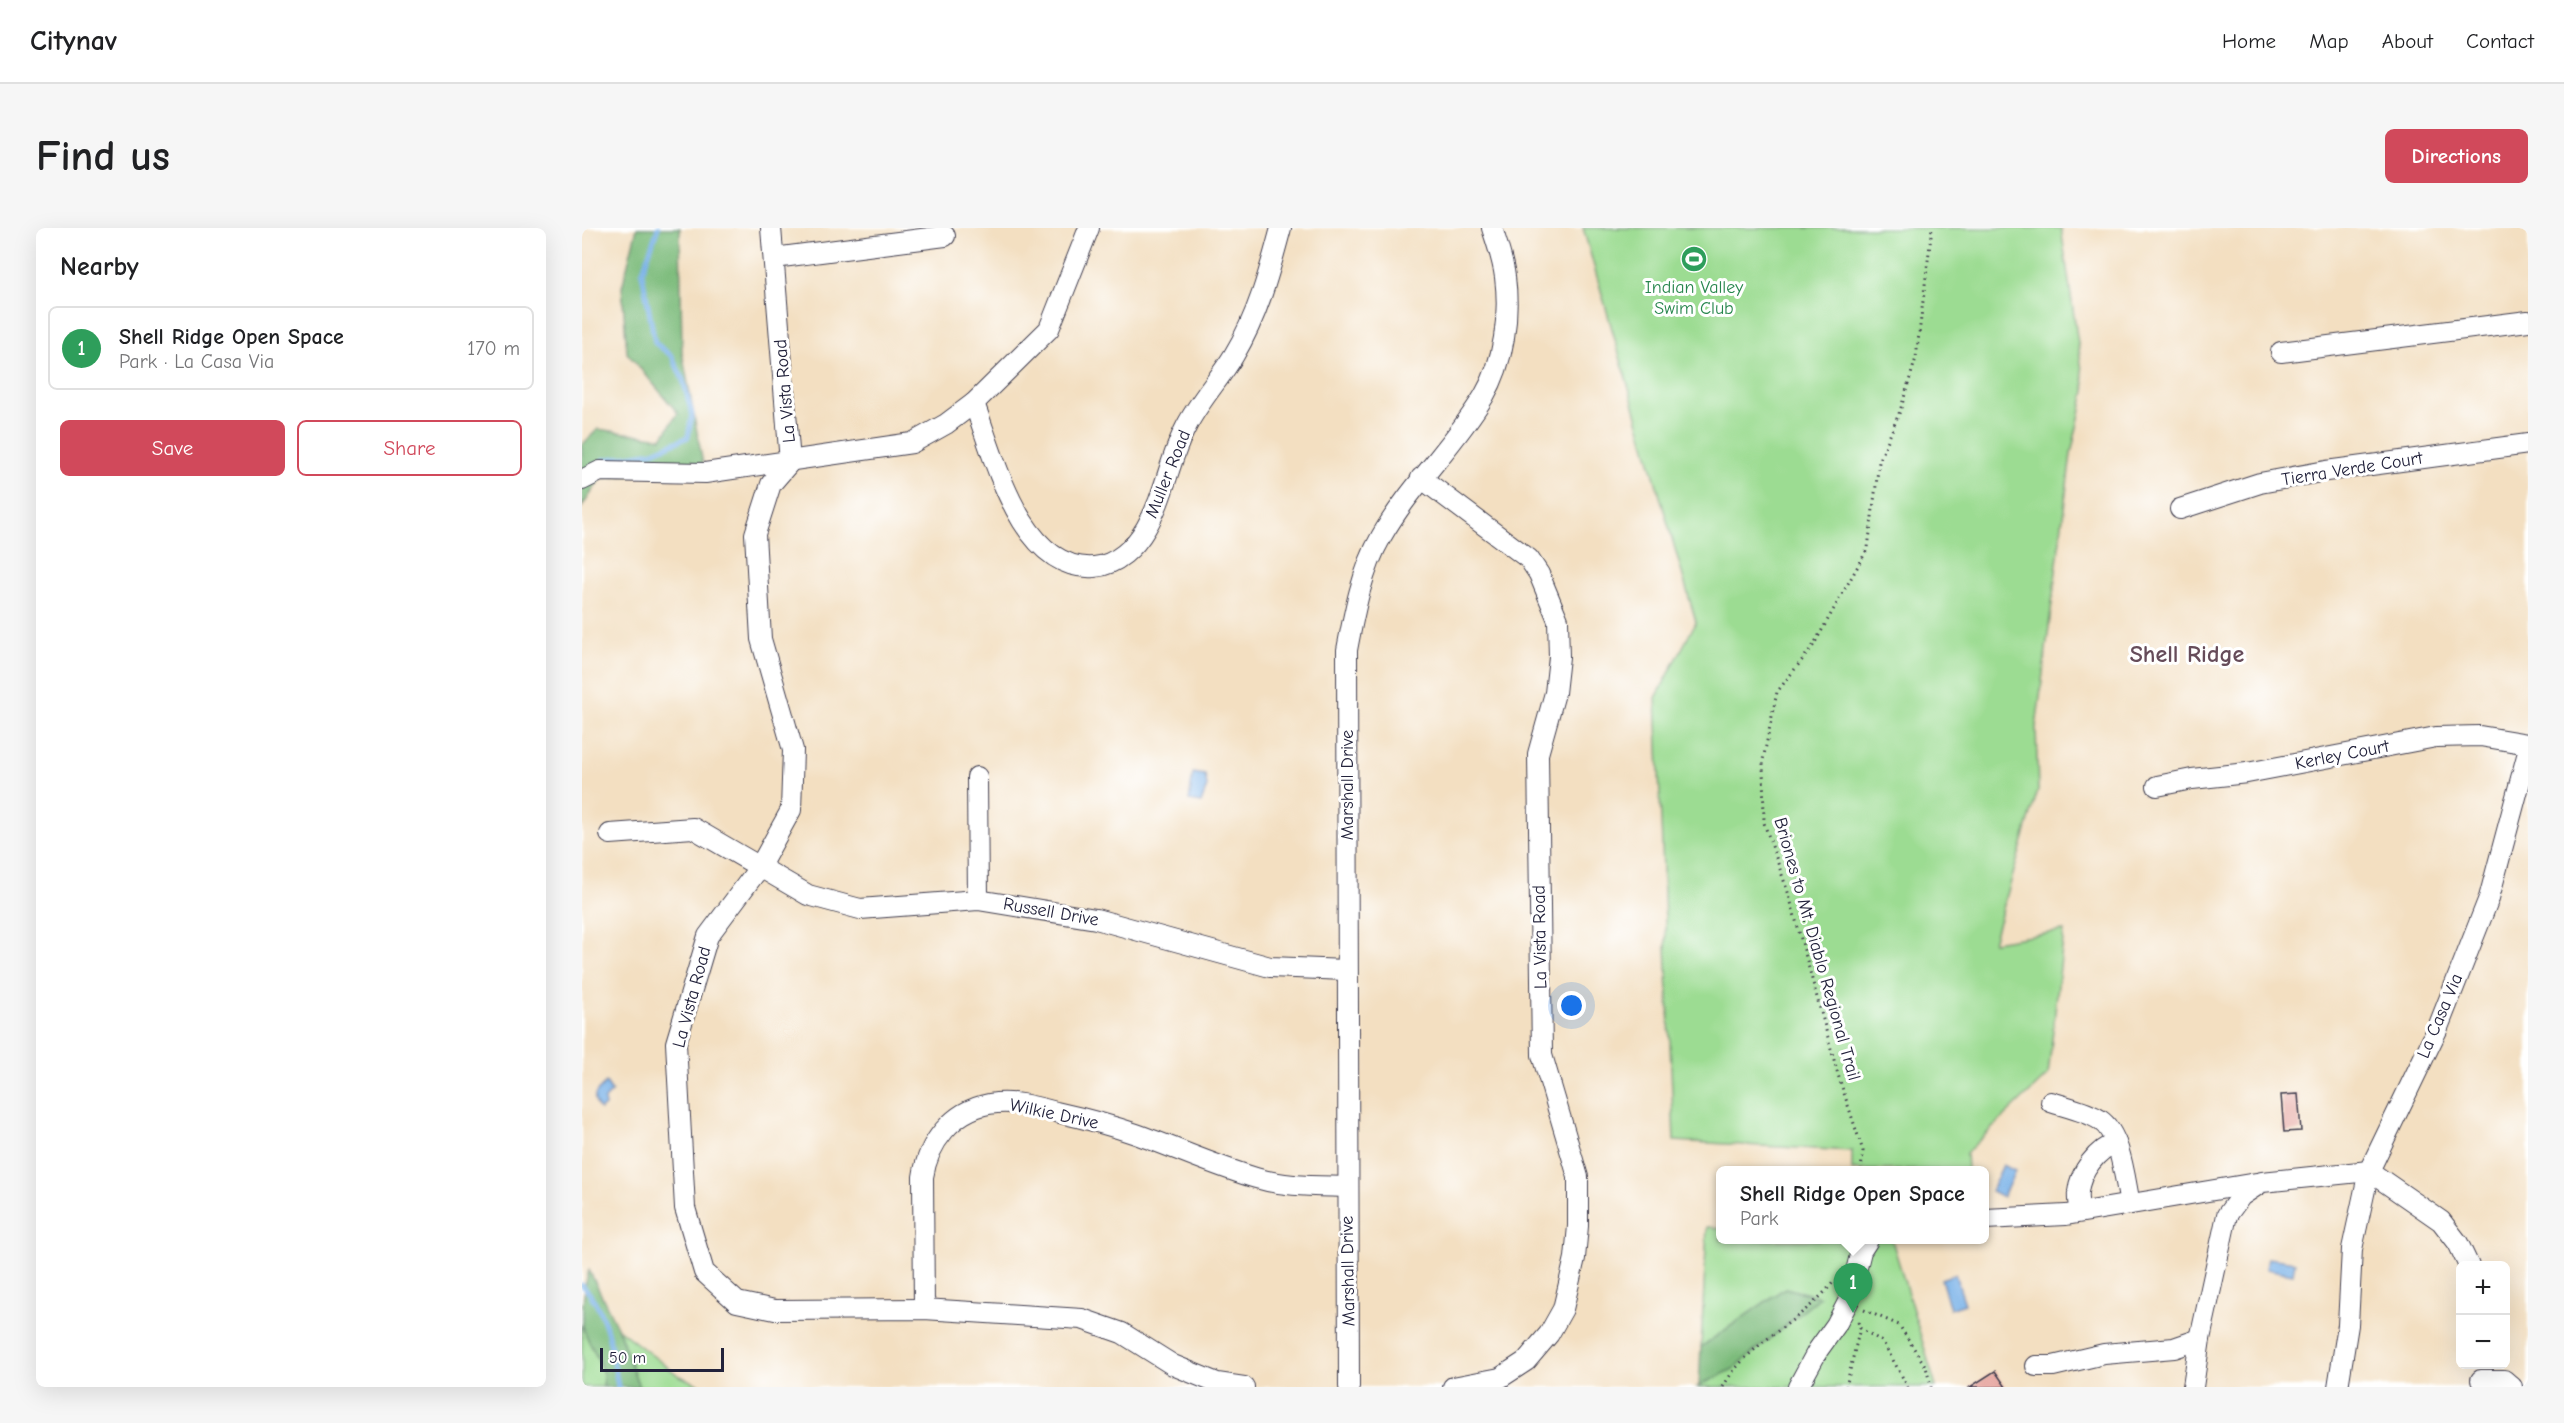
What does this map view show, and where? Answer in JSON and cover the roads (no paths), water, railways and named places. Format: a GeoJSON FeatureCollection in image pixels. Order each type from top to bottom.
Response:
{"type":"FeatureCollection","features":[{"type":"Feature","properties":{"kind":"street","name":"La Vista Road"},"geometry":{"type":"LineString","coordinates":[[771,228],[790,462],[771,484],[755,534],[761,639],[793,750],[791,810],[759,868],[708,936],[676,1043],[685,1208],[704,1272],[737,1302],[775,1310],[924,1309],[1082,1319],[1122,1333],[1173,1365],[1216,1383],[1244,1387]]}},
{"type":"Feature","properties":{"kind":"street"},"geometry":{"type":"LineString","coordinates":[[582,480],[600,471],[705,473],[912,442],[946,424],[975,403],[1049,329],[1089,228]]}},
{"type":"Feature","properties":{"kind":"street","name":"Muller Road"},"geometry":{"type":"LineString","coordinates":[[975,403],[1011,500],[1041,545],[1057,559],[1073,567],[1109,564],[1129,550],[1146,529],[1161,499],[1186,426],[1234,356],[1257,312],[1281,228]]}},
{"type":"Feature","properties":{"kind":"street","name":"Marshall Drive"},"geometry":{"type":"LineString","coordinates":[[1349,1387],[1346,970],[1347,650],[1354,615],[1380,539],[1399,507],[1470,417],[1484,395],[1500,355],[1505,328],[1505,276],[1492,228]]}},
{"type":"Feature","properties":{"kind":"street"},"geometry":{"type":"LineString","coordinates":[[774,258],[945,236]]}},
{"type":"Feature","properties":{"kind":"street"},"geometry":{"type":"LineString","coordinates":[[2281,352],[2528,321]]}},
{"type":"Feature","properties":{"kind":"street","name":"Tierra Verde Court"},"geometry":{"type":"LineString","coordinates":[[2180,509],[2260,483],[2326,471],[2528,444]]}},
{"type":"Feature","properties":{"kind":"street","name":"La Vista Road"},"geometry":{"type":"LineString","coordinates":[[1421,478],[1529,559],[1539,574],[1558,620],[1559,657],[1555,693],[1538,754],[1542,1056],[1578,1177],[1578,1226],[1575,1258],[1563,1309],[1549,1334],[1526,1361],[1500,1378],[1453,1387]]}},
{"type":"Feature","properties":{"kind":"street","name":"Kerley Court"},"geometry":{"type":"LineString","coordinates":[[2157,786],[2192,779],[2247,773],[2436,736],[2480,736],[2528,744]]}},
{"type":"Feature","properties":{"kind":"street","name":"La Casa Via"},"geometry":{"type":"LineString","coordinates":[[2338,1387],[2348,1325],[2352,1249],[2369,1172],[2437,1030],[2489,898],[2528,753]]}},
{"type":"Feature","properties":{"kind":"street"},"geometry":{"type":"LineString","coordinates":[[977,777],[978,900]]}},
{"type":"Feature","properties":{"kind":"street","name":"Russell Drive"},"geometry":{"type":"LineString","coordinates":[[610,834],[693,828],[808,895],[860,909],[978,900],[1096,919],[1270,967],[1346,970]]}},
{"type":"Feature","properties":{"kind":"street"},"geometry":{"type":"LineString","coordinates":[[2051,1102],[2098,1119],[2112,1132],[2130,1204]]}},
{"type":"Feature","properties":{"kind":"street","name":"Wilkie Drive"},"geometry":{"type":"LineString","coordinates":[[924,1309],[923,1177],[925,1161],[940,1134],[974,1108],[997,1103],[1023,1104],[1135,1134],[1218,1167],[1259,1179],[1282,1184],[1347,1187]]}},
{"type":"Feature","properties":{"kind":"street"},"geometry":{"type":"LineString","coordinates":[[2080,1212],[2078,1195],[2082,1180],[2097,1154],[2106,1146],[2116,1143]]}},
{"type":"Feature","properties":{"kind":"street"},"geometry":{"type":"LineString","coordinates":[[1989,1219],[2080,1212],[2262,1182],[2369,1172],[2441,1221],[2458,1243],[2467,1261]]}},
{"type":"Feature","properties":{"kind":"street"},"geometry":{"type":"LineString","coordinates":[[2193,1387],[2200,1339],[2227,1215],[2241,1196],[2262,1182]]}},
{"type":"Feature","properties":{"kind":"street"},"geometry":{"type":"LineString","coordinates":[[1798,1387],[1818,1350],[1851,1303],[1861,1251],[1865,1244]]}},
{"type":"Feature","properties":{"kind":"street"},"geometry":{"type":"LineString","coordinates":[[2036,1366],[2053,1366],[2104,1354],[2174,1348],[2200,1339]]}},
{"type":"Feature","properties":{"kind":"street"},"geometry":{"type":"LineString","coordinates":[[2481,1377],[2504,1380],[2512,1387]]}},
{"type":"Feature","properties":{"kind":"water"},"geometry":{"type":"Polygon","coordinates":[[[1193,773],[1205,775],[1207,786],[1201,803],[1189,801],[1193,773]]]}},
{"type":"Feature","properties":{"kind":"water"},"geometry":{"type":"Polygon","coordinates":[[[606,1083],[612,1092],[604,1100],[605,1106],[600,1110],[595,1102],[595,1095],[606,1083]]]}},
{"type":"Feature","properties":{"kind":"water"},"geometry":{"type":"Polygon","coordinates":[[[2003,1165],[2015,1171],[2003,1197],[1991,1191],[2003,1165]]]}},
{"type":"Feature","properties":{"kind":"water"},"geometry":{"type":"Polygon","coordinates":[[[2268,1258],[2295,1262],[2293,1274],[2266,1269],[2268,1258]]]}},
{"type":"Feature","properties":{"kind":"water"},"geometry":{"type":"Polygon","coordinates":[[[1955,1274],[1965,1304],[1950,1309],[1941,1279],[1955,1274]]]}},
{"type":"Feature","properties":{"kind":"waterway"},"geometry":{"type":"LineString","coordinates":[[603,460],[653,452],[688,437],[692,414],[683,380],[672,356],[655,343],[642,273],[658,228]]}},
{"type":"Feature","properties":{"kind":"waterway"},"geometry":{"type":"LineString","coordinates":[[582,1285],[598,1307],[608,1333],[618,1387]]}},
{"type":"Feature","properties":{"kind":"place","name":"Indian Valley Swim Club"},"geometry":{"type":"Point","coordinates":[1694,259]}},
{"type":"Feature","properties":{"kind":"place","name":"Shell Ridge Open Space"},"geometry":{"type":"Point","coordinates":[1853,1313]}},
{"type":"Feature","properties":{"kind":"district","name":"Shell Ridge"},"geometry":{"type":"Point","coordinates":[2187,654]}}]}
